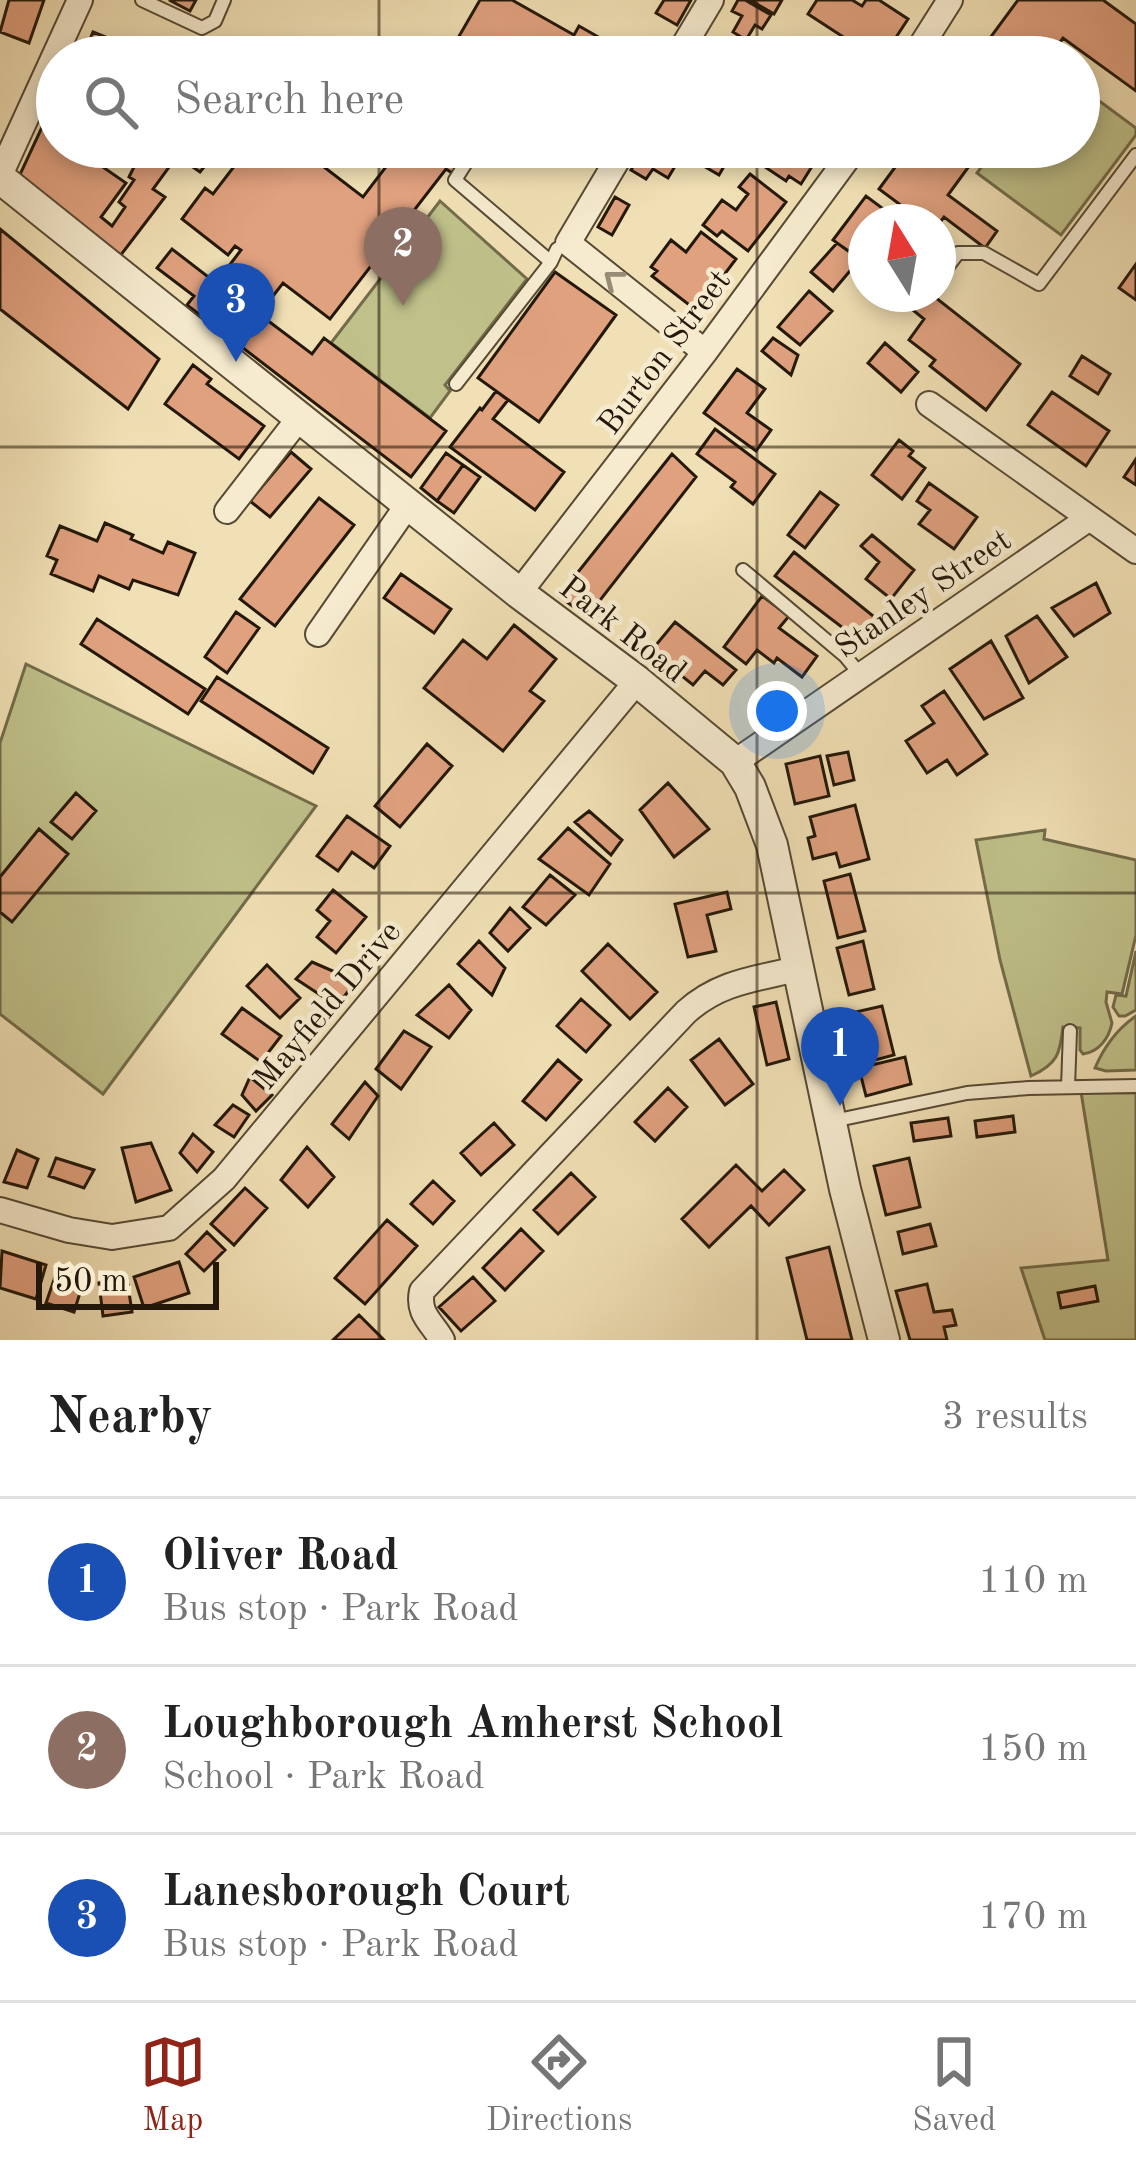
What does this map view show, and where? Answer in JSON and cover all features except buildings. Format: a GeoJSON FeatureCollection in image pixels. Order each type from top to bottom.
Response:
{"type":"FeatureCollection","features":[{"type":"Feature","properties":{"kind":"street"},"geometry":{"type":"LineString","coordinates":[[64,36],[80,0]]}},
{"type":"Feature","properties":{"kind":"street"},"geometry":{"type":"LineString","coordinates":[[690,36],[711,0]]}},
{"type":"Feature","properties":{"kind":"street"},"geometry":{"type":"LineString","coordinates":[[926,36],[945,2]]}},
{"type":"Feature","properties":{"kind":"street"},"geometry":{"type":"LineString","coordinates":[[0,176],[36,97]]}},
{"type":"Feature","properties":{"kind":"street"},"geometry":{"type":"LineString","coordinates":[[613,168],[568,243],[705,352]]}},
{"type":"Feature","properties":{"kind":"street","name":"Burton Street"},"geometry":{"type":"LineString","coordinates":[[519,593],[841,168]]}},
{"type":"Feature","properties":{"kind":"street","name":"Park Road"},"geometry":{"type":"LineString","coordinates":[[0,176],[735,762],[772,844],[845,1189],[884,1340]]}},
{"type":"Feature","properties":{"kind":"street"},"geometry":{"type":"LineString","coordinates":[[929,404],[1136,551]]}},
{"type":"Feature","properties":{"kind":"street"},"geometry":{"type":"LineString","coordinates":[[227,512],[300,417]]}},
{"type":"Feature","properties":{"kind":"street"},"geometry":{"type":"LineString","coordinates":[[318,634],[409,503]]}},
{"type":"Feature","properties":{"kind":"street","name":"Stanley Street"},"geometry":{"type":"LineString","coordinates":[[735,762],[1088,519]]}},
{"type":"Feature","properties":{"kind":"street","name":"Mayfield Drive"},"geometry":{"type":"LineString","coordinates":[[0,1210],[112,1238],[169,1228],[224,1179],[637,681]]}},
{"type":"Feature","properties":{"kind":"street"},"geometry":{"type":"LineString","coordinates":[[442,1340],[419,1302],[430,1282],[703,997],[720,988],[797,969]]}},
{"type":"Feature","properties":{"kind":"lane"},"geometry":{"type":"LineString","coordinates":[[142,0],[202,28],[215,21],[224,0]]}},
{"type":"Feature","properties":{"kind":"lane"},"geometry":{"type":"LineString","coordinates":[[956,256],[984,253],[1040,284],[1136,155]]}},
{"type":"Feature","properties":{"kind":"lane"},"geometry":{"type":"LineString","coordinates":[[462,168],[455,179],[550,262]]}},
{"type":"Feature","properties":{"kind":"lane"},"geometry":{"type":"LineString","coordinates":[[456,384],[557,249],[568,243]]}},
{"type":"Feature","properties":{"kind":"lane"},"geometry":{"type":"LineString","coordinates":[[743,570],[860,674]]}},
{"type":"Feature","properties":{"kind":"lane"},"geometry":{"type":"LineString","coordinates":[[1069,1087],[1070,1031]]}},
{"type":"Feature","properties":{"kind":"lane"},"geometry":{"type":"LineString","coordinates":[[832,1121],[967,1094],[1136,1086]]}},
{"type":"Feature","properties":{"kind":"green space"},"geometry":{"type":"Polygon","coordinates":[[[1100,101],[1136,128],[1136,135],[1061,235],[977,173],[981,168],[1100,168],[1100,101]]]}},
{"type":"Feature","properties":{"kind":"green space"},"geometry":{"type":"Polygon","coordinates":[[[440,201],[527,279],[445,385],[450,391],[430,418],[331,343],[440,201]]]}},
{"type":"Feature","properties":{"kind":"green space"},"geometry":{"type":"Polygon","coordinates":[[[26,664],[316,806],[103,1094],[0,1014],[0,743],[26,664]]]}},
{"type":"Feature","properties":{"kind":"green space"},"geometry":{"type":"Polygon","coordinates":[[[1045,830],[1044,839],[1136,860],[1136,935],[1122,994],[1107,992],[1112,1023],[1102,1043],[1083,1054],[1080,1028],[1063,1027],[1056,1057],[1031,1076],[1000,960],[976,840],[1045,830]]]}},
{"type":"Feature","properties":{"kind":"green space"},"geometry":{"type":"Polygon","coordinates":[[[1136,951],[1136,1010],[1119,1016],[1113,1007],[1116,995],[1126,996],[1136,951]]]}},
{"type":"Feature","properties":{"kind":"green space"},"geometry":{"type":"Polygon","coordinates":[[[1136,1016],[1136,1070],[1095,1068],[1112,1039],[1136,1016]]]}},
{"type":"Feature","properties":{"kind":"green space"},"geometry":{"type":"Polygon","coordinates":[[[1081,1092],[1136,1093],[1136,1340],[1045,1340],[1021,1268],[1108,1260],[1081,1092]]]}},
{"type":"Feature","properties":{"kind":"place","name":"Loughborough Amherst School"},"geometry":{"type":"Point","coordinates":[403,306]}},
{"type":"Feature","properties":{"kind":"place","name":"Lanesborough Court"},"geometry":{"type":"Point","coordinates":[236,362]}},
{"type":"Feature","properties":{"kind":"place","name":"Oliver Road"},"geometry":{"type":"Point","coordinates":[840,1106]}}]}
